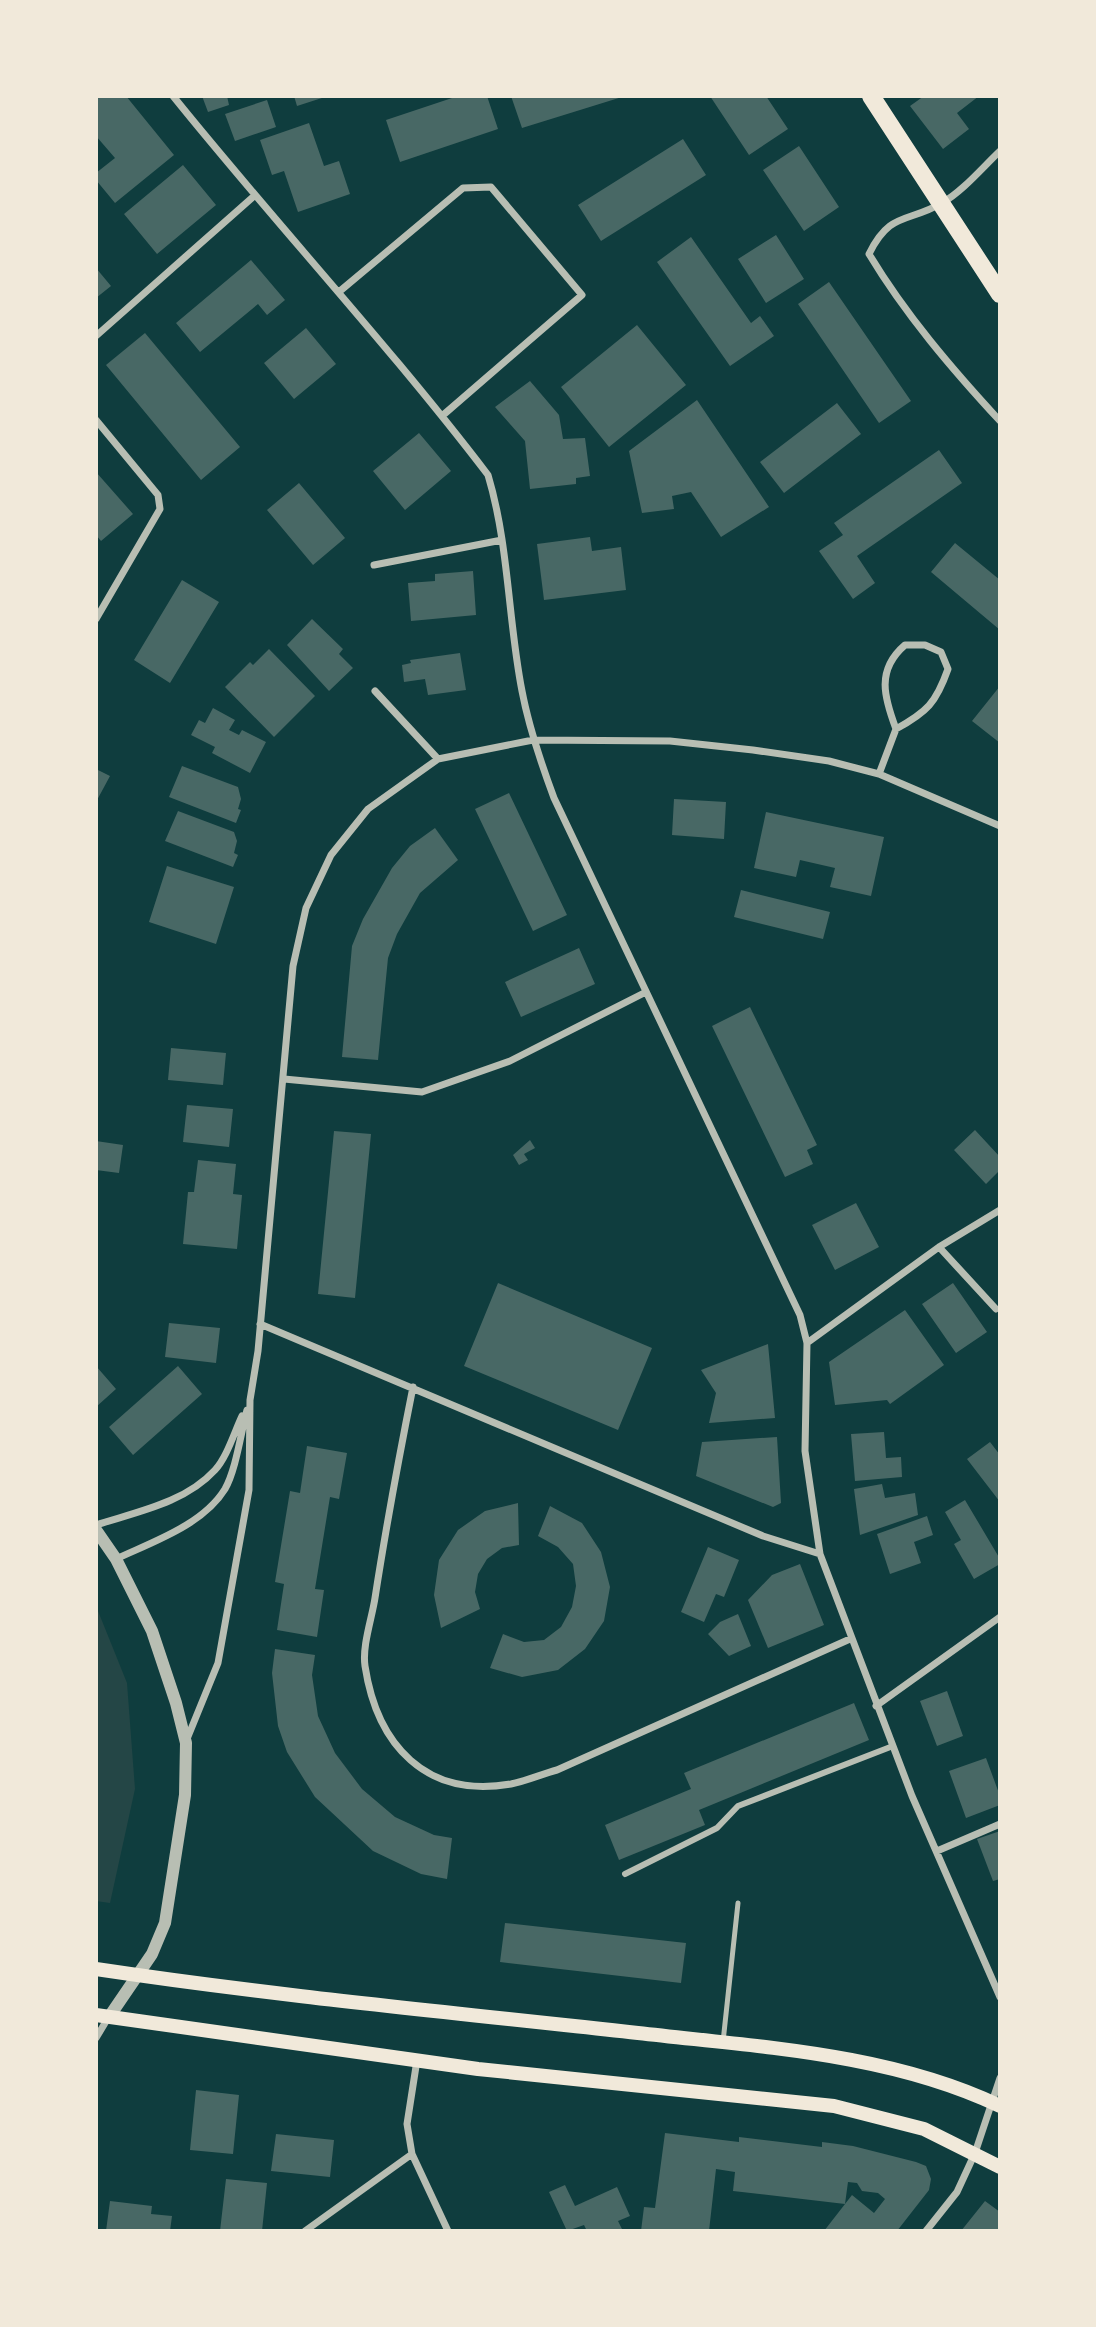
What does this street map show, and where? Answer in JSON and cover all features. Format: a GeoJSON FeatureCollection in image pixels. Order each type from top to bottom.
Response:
{"type":"FeatureCollection","features":[{"type":"Feature","properties":{"kind":"main road"},"geometry":{"type":"LineString","coordinates":[[871,96],[1000,294]]}},
{"type":"Feature","properties":{"kind":"main road"},"geometry":{"type":"LineString","coordinates":[[96,1969],[723,2043],[915,2073],[995,2104]]}},
{"type":"Feature","properties":{"kind":"main road"},"geometry":{"type":"LineString","coordinates":[[103,2016],[417,2060],[700,2094],[834,2106],[924,2129],[1000,2167]]}},
{"type":"Feature","properties":{"kind":"street"},"geometry":{"type":"LineString","coordinates":[[173,96],[254,196],[340,291],[488,475],[498,509],[521,690],[533,740],[554,798],[800,1315],[807,1343],[806,1451],[820,1554],[876,1706],[1000,1997]]}},
{"type":"Feature","properties":{"kind":"street"},"geometry":{"type":"LineString","coordinates":[[1000,151],[943,203],[905,217],[880,231],[869,254],[895,293],[962,379],[1000,421]]}},
{"type":"Feature","properties":{"kind":"street"},"geometry":{"type":"LineString","coordinates":[[340,291],[463,188],[491,187],[582,295],[442,416]]}},
{"type":"Feature","properties":{"kind":"street"},"geometry":{"type":"LineString","coordinates":[[96,336],[254,196]]}},
{"type":"Feature","properties":{"kind":"street"},"geometry":{"type":"LineString","coordinates":[[96,420],[158,495],[160,509],[96,619]]}},
{"type":"Feature","properties":{"kind":"street"},"geometry":{"type":"LineString","coordinates":[[374,565],[502,540]]}},
{"type":"Feature","properties":{"kind":"street"},"geometry":{"type":"LineString","coordinates":[[879,774],[896,729],[923,713],[939,694],[948,669],[941,652],[925,645],[905,645],[892,656],[884,684],[884,699],[896,729]]}},
{"type":"Feature","properties":{"kind":"street"},"geometry":{"type":"LineString","coordinates":[[374,691],[438,759]]}},
{"type":"Feature","properties":{"kind":"street"},"geometry":{"type":"LineString","coordinates":[[186,1743],[218,1663],[249,1490],[250,1400],[260,1324],[293,966],[306,908],[331,855],[368,809],[438,759],[533,740],[670,741],[829,761],[879,774],[1000,825]]}},
{"type":"Feature","properties":{"kind":"street"},"geometry":{"type":"LineString","coordinates":[[284,1079],[422,1092],[510,1062],[646,992]]}},
{"type":"Feature","properties":{"kind":"street"},"geometry":{"type":"LineString","coordinates":[[807,1343],[939,1247],[1000,1210]]}},
{"type":"Feature","properties":{"kind":"street"},"geometry":{"type":"LineString","coordinates":[[939,1247],[996,1309]]}},
{"type":"Feature","properties":{"kind":"street"},"geometry":{"type":"LineString","coordinates":[[260,1324],[764,1536],[820,1554]]}},
{"type":"Feature","properties":{"kind":"street"},"geometry":{"type":"LineString","coordinates":[[413,1387],[388,1512],[364,1664],[377,1712],[389,1735],[395,1746],[420,1769],[455,1784],[509,1784],[521,1781],[557,1770],[850,1639]]}},
{"type":"Feature","properties":{"kind":"street"},"geometry":{"type":"LineString","coordinates":[[96,2038],[103,2016],[152,1954],[165,1923],[185,1795],[186,1743],[152,1630],[116,1559],[96,1528],[163,1503],[194,1488],[217,1468],[250,1400]]}},
{"type":"Feature","properties":{"kind":"street"},"geometry":{"type":"LineString","coordinates":[[116,1559],[186,1524],[208,1508],[225,1488],[250,1400]]}},
{"type":"Feature","properties":{"kind":"street"},"geometry":{"type":"LineString","coordinates":[[876,1706],[1000,1617]]}},
{"type":"Feature","properties":{"kind":"street"},"geometry":{"type":"LineString","coordinates":[[993,1622],[1000,1630]]}},
{"type":"Feature","properties":{"kind":"street"},"geometry":{"type":"LineString","coordinates":[[625,1874],[718,1828],[738,1806],[893,1746]]}},
{"type":"Feature","properties":{"kind":"street"},"geometry":{"type":"LineString","coordinates":[[937,1851],[1000,1824]]}},
{"type":"Feature","properties":{"kind":"street"},"geometry":{"type":"LineString","coordinates":[[417,2060],[407,2124],[412,2154],[448,2231]]}},
{"type":"Feature","properties":{"kind":"street"},"geometry":{"type":"LineString","coordinates":[[926,2231],[957,2192],[995,2104],[1000,2078]]}},
{"type":"Feature","properties":{"kind":"street"},"geometry":{"type":"LineString","coordinates":[[305,2231],[412,2154]]}},
{"type":"Feature","properties":{"kind":"lane"},"geometry":{"type":"LineString","coordinates":[[723,2043],[738,1903]]}},
{"type":"Feature","properties":{"kind":"shaded area"},"geometry":{"type":"Polygon","coordinates":[[[96,1606],[127,1683],[135,1789],[110,1903],[96,1901],[96,1606]]]}},
{"type":"Feature","properties":{"kind":"building"},"geometry":{"type":"Polygon","coordinates":[[[96,96],[126,96],[174,155],[115,203],[96,180],[96,173],[115,158],[96,136],[96,96]]]}},
{"type":"Feature","properties":{"kind":"building"},"geometry":{"type":"Polygon","coordinates":[[[202,96],[227,96],[229,105],[208,112],[202,96]]]}},
{"type":"Feature","properties":{"kind":"building"},"geometry":{"type":"Polygon","coordinates":[[[294,96],[325,96],[325,97],[297,106],[294,96]]]}},
{"type":"Feature","properties":{"kind":"building"},"geometry":{"type":"Polygon","coordinates":[[[458,96],[487,96],[498,129],[400,162],[386,120],[458,96]]]}},
{"type":"Feature","properties":{"kind":"building"},"geometry":{"type":"Polygon","coordinates":[[[511,96],[621,96],[622,97],[522,128],[511,96]]]}},
{"type":"Feature","properties":{"kind":"building"},"geometry":{"type":"Polygon","coordinates":[[[710,96],[766,96],[788,129],[749,155],[710,96]]]}},
{"type":"Feature","properties":{"kind":"building"},"geometry":{"type":"Polygon","coordinates":[[[924,96],[979,96],[957,113],[969,129],[943,149],[910,106],[924,96]]]}},
{"type":"Feature","properties":{"kind":"building"},"geometry":{"type":"Polygon","coordinates":[[[267,100],[276,127],[235,141],[225,114],[267,100]]]}},
{"type":"Feature","properties":{"kind":"building"},"geometry":{"type":"Polygon","coordinates":[[[309,123],[324,166],[339,161],[350,194],[298,212],[284,171],[272,175],[260,140],[309,123]]]}},
{"type":"Feature","properties":{"kind":"building"},"geometry":{"type":"Polygon","coordinates":[[[683,139],[706,175],[601,241],[578,205],[683,139]]]}},
{"type":"Feature","properties":{"kind":"building"},"geometry":{"type":"Polygon","coordinates":[[[799,146],[839,207],[804,231],[763,170],[799,146]]]}},
{"type":"Feature","properties":{"kind":"building"},"geometry":{"type":"Polygon","coordinates":[[[183,165],[216,205],[157,254],[124,214],[183,165]]]}},
{"type":"Feature","properties":{"kind":"building"},"geometry":{"type":"Polygon","coordinates":[[[776,235],[804,279],[766,303],[738,259],[776,235]]]}},
{"type":"Feature","properties":{"kind":"building"},"geometry":{"type":"Polygon","coordinates":[[[691,237],[751,323],[760,316],[774,336],[730,366],[657,262],[691,237]]]}},
{"type":"Feature","properties":{"kind":"building"},"geometry":{"type":"Polygon","coordinates":[[[251,260],[285,300],[267,315],[258,304],[200,352],[176,323],[251,260]]]}},
{"type":"Feature","properties":{"kind":"building"},"geometry":{"type":"Polygon","coordinates":[[[96,268],[111,286],[96,298],[96,268]]]}},
{"type":"Feature","properties":{"kind":"building"},"geometry":{"type":"Polygon","coordinates":[[[829,282],[911,401],[879,423],[798,304],[829,282]]]}},
{"type":"Feature","properties":{"kind":"building"},"geometry":{"type":"Polygon","coordinates":[[[637,325],[686,385],[609,447],[561,387],[637,325]]]}},
{"type":"Feature","properties":{"kind":"building"},"geometry":{"type":"Polygon","coordinates":[[[306,328],[336,364],[294,399],[264,363],[306,328]]]}},
{"type":"Feature","properties":{"kind":"building"},"geometry":{"type":"Polygon","coordinates":[[[145,333],[240,447],[201,480],[106,365],[145,333]]]}},
{"type":"Feature","properties":{"kind":"building"},"geometry":{"type":"Polygon","coordinates":[[[530,381],[559,415],[563,439],[585,438],[590,476],[576,478],[576,484],[530,489],[525,441],[495,407],[530,381]]]}},
{"type":"Feature","properties":{"kind":"building"},"geometry":{"type":"Polygon","coordinates":[[[697,400],[769,507],[721,537],[691,492],[672,496],[674,509],[642,513],[629,451],[697,400]]]}},
{"type":"Feature","properties":{"kind":"building"},"geometry":{"type":"Polygon","coordinates":[[[837,403],[861,434],[784,493],[760,462],[837,403]]]}},
{"type":"Feature","properties":{"kind":"building"},"geometry":{"type":"Polygon","coordinates":[[[419,433],[451,471],[405,510],[373,471],[419,433]]]}},
{"type":"Feature","properties":{"kind":"building"},"geometry":{"type":"Polygon","coordinates":[[[939,450],[962,483],[857,556],[875,583],[853,599],[819,551],[843,535],[834,523],[939,450]]]}},
{"type":"Feature","properties":{"kind":"building"},"geometry":{"type":"Polygon","coordinates":[[[96,472],[133,514],[101,541],[96,535],[96,472]]]}},
{"type":"Feature","properties":{"kind":"building"},"geometry":{"type":"Polygon","coordinates":[[[299,483],[345,538],[313,565],[267,510],[299,483]]]}},
{"type":"Feature","properties":{"kind":"building"},"geometry":{"type":"Polygon","coordinates":[[[590,537],[592,551],[621,547],[626,590],[544,600],[537,544],[590,537]]]}},
{"type":"Feature","properties":{"kind":"building"},"geometry":{"type":"Polygon","coordinates":[[[955,543],[1000,580],[1000,630],[931,572],[955,543]]]}},
{"type":"Feature","properties":{"kind":"building"},"geometry":{"type":"Polygon","coordinates":[[[473,571],[476,615],[411,621],[408,583],[435,581],[435,574],[473,571]]]}},
{"type":"Feature","properties":{"kind":"building"},"geometry":{"type":"Polygon","coordinates":[[[182,580],[219,602],[170,683],[134,660],[182,580]]]}},
{"type":"Feature","properties":{"kind":"building"},"geometry":{"type":"Polygon","coordinates":[[[312,619],[343,649],[339,654],[353,668],[329,691],[287,645],[312,619]]]}},
{"type":"Feature","properties":{"kind":"building"},"geometry":{"type":"Polygon","coordinates":[[[269,649],[315,696],[274,737],[225,687],[250,662],[253,665],[269,649]]]}},
{"type":"Feature","properties":{"kind":"building"},"geometry":{"type":"Polygon","coordinates":[[[460,653],[466,690],[428,695],[425,679],[404,682],[402,665],[411,663],[410,660],[460,653]]]}},
{"type":"Feature","properties":{"kind":"building"},"geometry":{"type":"Polygon","coordinates":[[[1000,686],[1000,743],[972,721],[1000,686]]]}},
{"type":"Feature","properties":{"kind":"building"},"geometry":{"type":"Polygon","coordinates":[[[213,708],[235,720],[229,730],[239,735],[242,730],[266,742],[250,773],[212,753],[215,747],[191,735],[199,720],[205,723],[213,708]]]}},
{"type":"Feature","properties":{"kind":"building"},"geometry":{"type":"Polygon","coordinates":[[[182,766],[238,787],[241,799],[238,809],[241,810],[236,823],[169,797],[182,766]]]}},
{"type":"Feature","properties":{"kind":"building"},"geometry":{"type":"Polygon","coordinates":[[[96,769],[110,776],[96,802],[96,769]]]}},
{"type":"Feature","properties":{"kind":"building"},"geometry":{"type":"Polygon","coordinates":[[[509,793],[567,915],[533,931],[475,809],[509,793]]]}},
{"type":"Feature","properties":{"kind":"building"},"geometry":{"type":"Polygon","coordinates":[[[674,799],[726,802],[724,839],[672,835],[674,799]]]}},
{"type":"Feature","properties":{"kind":"building"},"geometry":{"type":"Polygon","coordinates":[[[178,811],[234,832],[237,841],[234,853],[238,855],[233,867],[165,841],[178,811]]]}},
{"type":"Feature","properties":{"kind":"building"},"geometry":{"type":"Polygon","coordinates":[[[766,812],[884,837],[871,896],[830,887],[835,868],[800,860],[796,877],[754,868],[766,812]]]}},
{"type":"Feature","properties":{"kind":"building"},"geometry":{"type":"Polygon","coordinates":[[[435,828],[458,860],[420,893],[397,934],[388,958],[378,1060],[342,1057],[352,946],[363,919],[392,868],[410,846],[435,828]]]}},
{"type":"Feature","properties":{"kind":"building"},"geometry":{"type":"Polygon","coordinates":[[[167,866],[234,887],[216,944],[149,922],[167,866]]]}},
{"type":"Feature","properties":{"kind":"building"},"geometry":{"type":"Polygon","coordinates":[[[741,890],[830,912],[823,939],[734,917],[741,890]]]}},
{"type":"Feature","properties":{"kind":"building"},"geometry":{"type":"Polygon","coordinates":[[[579,948],[595,984],[521,1017],[505,982],[579,948]]]}},
{"type":"Feature","properties":{"kind":"building"},"geometry":{"type":"Polygon","coordinates":[[[750,1007],[817,1145],[807,1150],[813,1164],[785,1177],[712,1026],[750,1007]]]}},
{"type":"Feature","properties":{"kind":"building"},"geometry":{"type":"Polygon","coordinates":[[[171,1048],[226,1053],[223,1085],[168,1080],[171,1048]]]}},
{"type":"Feature","properties":{"kind":"building"},"geometry":{"type":"Polygon","coordinates":[[[187,1105],[233,1109],[229,1147],[183,1142],[187,1105]]]}},
{"type":"Feature","properties":{"kind":"building"},"geometry":{"type":"Polygon","coordinates":[[[975,1130],[1000,1157],[1000,1170],[986,1184],[954,1150],[975,1130]]]}},
{"type":"Feature","properties":{"kind":"building"},"geometry":{"type":"Polygon","coordinates":[[[334,1131],[371,1134],[355,1298],[318,1294],[334,1131]]]}},
{"type":"Feature","properties":{"kind":"building"},"geometry":{"type":"Polygon","coordinates":[[[530,1140],[535,1148],[524,1154],[528,1160],[519,1165],[513,1155],[530,1140]]]}},
{"type":"Feature","properties":{"kind":"building"},"geometry":{"type":"Polygon","coordinates":[[[96,1141],[123,1145],[119,1173],[96,1170],[96,1141]]]}},
{"type":"Feature","properties":{"kind":"building"},"geometry":{"type":"Polygon","coordinates":[[[198,1160],[236,1164],[233,1194],[242,1195],[237,1249],[183,1244],[188,1192],[194,1192],[198,1160]]]}},
{"type":"Feature","properties":{"kind":"building"},"geometry":{"type":"Polygon","coordinates":[[[856,1203],[879,1247],[835,1270],[812,1225],[856,1203]]]}},
{"type":"Feature","properties":{"kind":"building"},"geometry":{"type":"Polygon","coordinates":[[[498,1283],[652,1348],[618,1430],[464,1366],[498,1283]]]}},
{"type":"Feature","properties":{"kind":"building"},"geometry":{"type":"Polygon","coordinates":[[[953,1283],[987,1332],[956,1353],[922,1304],[953,1283]]]}},
{"type":"Feature","properties":{"kind":"building"},"geometry":{"type":"Polygon","coordinates":[[[905,1310],[944,1365],[890,1404],[887,1400],[835,1405],[829,1362],[905,1310]]]}},
{"type":"Feature","properties":{"kind":"building"},"geometry":{"type":"Polygon","coordinates":[[[169,1323],[220,1328],[216,1363],[165,1357],[169,1323]]]}},
{"type":"Feature","properties":{"kind":"building"},"geometry":{"type":"Polygon","coordinates":[[[768,1344],[775,1418],[709,1423],[716,1393],[701,1370],[768,1344]]]}},
{"type":"Feature","properties":{"kind":"building"},"geometry":{"type":"Polygon","coordinates":[[[96,1366],[116,1389],[96,1407],[96,1366]]]}},
{"type":"Feature","properties":{"kind":"building"},"geometry":{"type":"Polygon","coordinates":[[[178,1366],[202,1394],[133,1455],[109,1427],[178,1366]]]}},
{"type":"Feature","properties":{"kind":"building"},"geometry":{"type":"Polygon","coordinates":[[[884,1432],[886,1458],[901,1457],[902,1477],[855,1481],[851,1434],[884,1432]]]}},
{"type":"Feature","properties":{"kind":"building"},"geometry":{"type":"Polygon","coordinates":[[[777,1437],[781,1503],[773,1507],[696,1476],[702,1442],[777,1437]]]}},
{"type":"Feature","properties":{"kind":"building"},"geometry":{"type":"Polygon","coordinates":[[[990,1442],[1000,1455],[1000,1502],[967,1459],[990,1442]]]}},
{"type":"Feature","properties":{"kind":"building"},"geometry":{"type":"Polygon","coordinates":[[[307,1446],[347,1453],[339,1499],[330,1497],[315,1589],[324,1590],[317,1637],[277,1630],[284,1584],[275,1582],[290,1491],[300,1493],[307,1446]]]}},
{"type":"Feature","properties":{"kind":"building"},"geometry":{"type":"Polygon","coordinates":[[[882,1484],[885,1498],[915,1493],[918,1515],[860,1535],[854,1489],[882,1484]]]}},
{"type":"Feature","properties":{"kind":"building"},"geometry":{"type":"Polygon","coordinates":[[[965,1500],[1000,1559],[1000,1564],[974,1579],[954,1544],[961,1540],[945,1512],[965,1500]]]}},
{"type":"Feature","properties":{"kind":"building"},"geometry":{"type":"Polygon","coordinates":[[[518,1503],[519,1545],[502,1548],[487,1559],[478,1574],[475,1592],[480,1609],[441,1628],[434,1595],[439,1560],[458,1530],[485,1511],[518,1503]]]}},
{"type":"Feature","properties":{"kind":"building"},"geometry":{"type":"Polygon","coordinates":[[[550,1506],[582,1523],[601,1552],[610,1587],[604,1621],[585,1649],[558,1670],[522,1677],[490,1668],[503,1634],[524,1642],[544,1640],[561,1627],[572,1607],[576,1586],[573,1564],[558,1547],[538,1536],[550,1506]]]}},
{"type":"Feature","properties":{"kind":"building"},"geometry":{"type":"Polygon","coordinates":[[[927,1516],[933,1535],[914,1542],[921,1563],[890,1574],[877,1534],[927,1516]]]}},
{"type":"Feature","properties":{"kind":"building"},"geometry":{"type":"Polygon","coordinates":[[[708,1547],[739,1560],[724,1597],[716,1594],[704,1622],[681,1612],[708,1547]]]}},
{"type":"Feature","properties":{"kind":"building"},"geometry":{"type":"Polygon","coordinates":[[[800,1564],[824,1625],[768,1648],[748,1600],[772,1575],[800,1564]]]}},
{"type":"Feature","properties":{"kind":"building"},"geometry":{"type":"Polygon","coordinates":[[[738,1614],[751,1646],[729,1656],[708,1634],[720,1622],[738,1614]]]}},
{"type":"Feature","properties":{"kind":"building"},"geometry":{"type":"Polygon","coordinates":[[[275,1649],[315,1655],[312,1675],[318,1716],[335,1753],[362,1789],[395,1817],[434,1835],[452,1838],[447,1879],[421,1874],[373,1851],[315,1797],[287,1752],[278,1726],[272,1673],[275,1649]]]}},
{"type":"Feature","properties":{"kind":"building"},"geometry":{"type":"Polygon","coordinates":[[[947,1691],[963,1736],[937,1746],[920,1701],[947,1691]]]}},
{"type":"Feature","properties":{"kind":"building"},"geometry":{"type":"Polygon","coordinates":[[[854,1703],[869,1740],[699,1810],[705,1825],[619,1860],[605,1825],[691,1789],[684,1773],[854,1703]]]}},
{"type":"Feature","properties":{"kind":"building"},"geometry":{"type":"Polygon","coordinates":[[[986,1758],[1000,1796],[1000,1805],[966,1818],[949,1771],[986,1758]]]}},
{"type":"Feature","properties":{"kind":"building"},"geometry":{"type":"Polygon","coordinates":[[[1000,1831],[1000,1879],[993,1881],[977,1839],[1000,1831]]]}},
{"type":"Feature","properties":{"kind":"building"},"geometry":{"type":"Polygon","coordinates":[[[505,1923],[686,1943],[681,1983],[500,1962],[505,1923]]]}},
{"type":"Feature","properties":{"kind":"building"},"geometry":{"type":"Polygon","coordinates":[[[196,2090],[239,2095],[233,2154],[190,2150],[196,2090]]]}},
{"type":"Feature","properties":{"kind":"building"},"geometry":{"type":"Polygon","coordinates":[[[665,2133],[739,2142],[739,2137],[822,2147],[822,2142],[853,2146],[926,2166],[931,2179],[929,2190],[897,2231],[824,2231],[845,2204],[733,2191],[735,2172],[716,2169],[709,2231],[641,2231],[644,2207],[655,2208],[665,2133]],[[848,2182],[845,2204],[852,2195],[874,2213],[885,2199],[878,2193],[862,2191],[857,2183],[848,2182]]]}},
{"type":"Feature","properties":{"kind":"building"},"geometry":{"type":"Polygon","coordinates":[[[276,2134],[334,2140],[330,2177],[271,2171],[276,2134]]]}},
{"type":"Feature","properties":{"kind":"building"},"geometry":{"type":"Polygon","coordinates":[[[226,2179],[267,2183],[262,2231],[220,2231],[226,2179]]]}},
{"type":"Feature","properties":{"kind":"building"},"geometry":{"type":"Polygon","coordinates":[[[565,2185],[575,2206],[617,2187],[630,2216],[618,2221],[623,2231],[587,2231],[584,2225],[567,2231],[549,2192],[565,2185]]]}},
{"type":"Feature","properties":{"kind":"building"},"geometry":{"type":"Polygon","coordinates":[[[110,2201],[152,2206],[151,2214],[172,2216],[170,2231],[106,2231],[110,2201]]]}},
{"type":"Feature","properties":{"kind":"building"},"geometry":{"type":"Polygon","coordinates":[[[985,2201],[1000,2212],[1000,2231],[961,2231],[985,2201]]]}}]}
